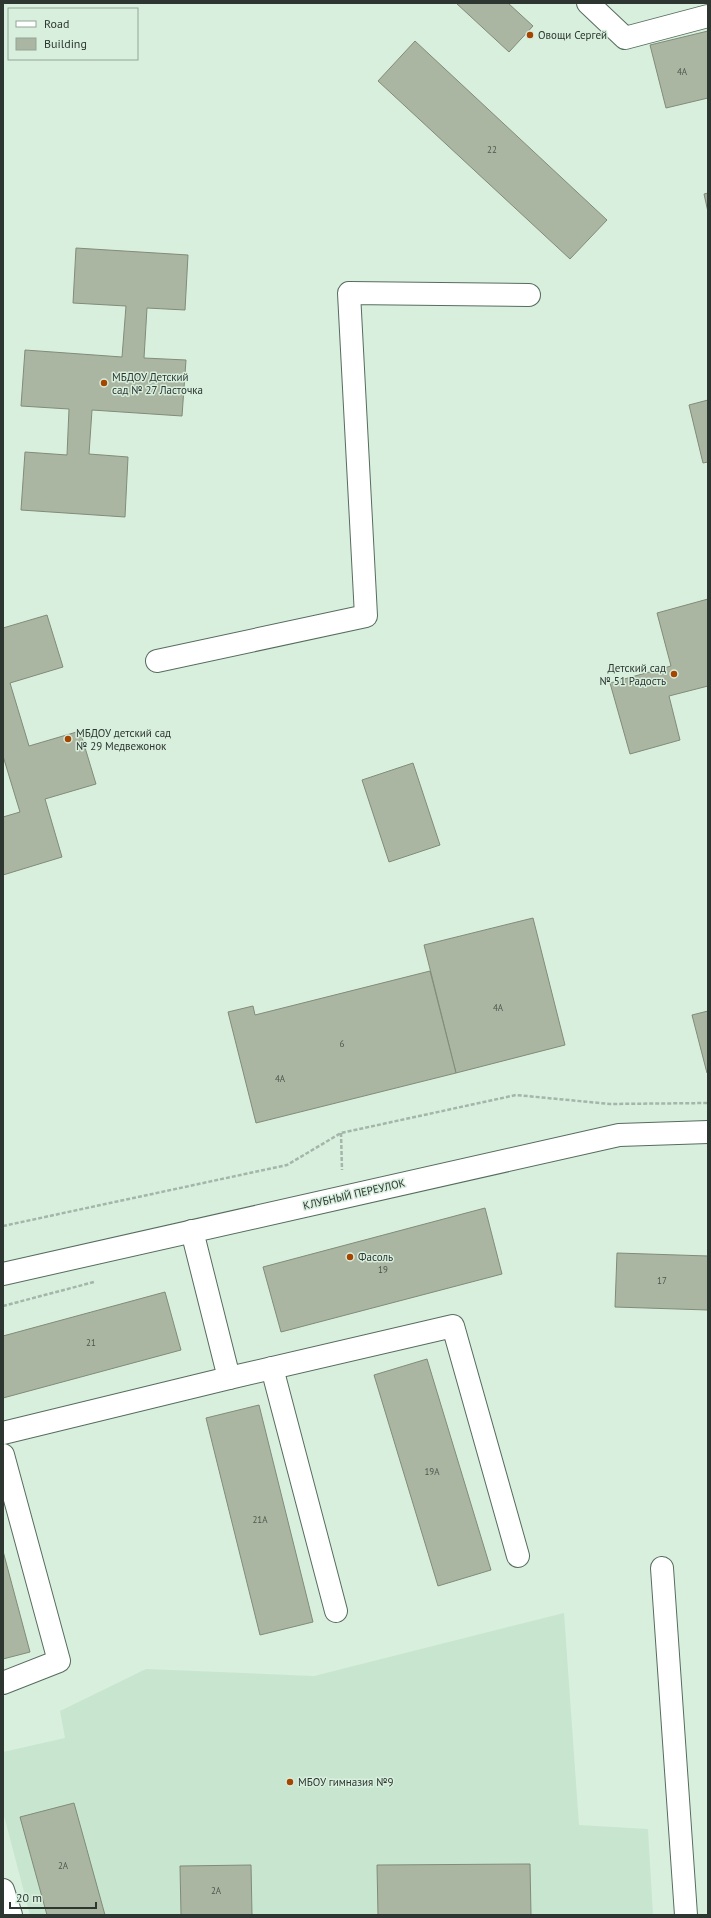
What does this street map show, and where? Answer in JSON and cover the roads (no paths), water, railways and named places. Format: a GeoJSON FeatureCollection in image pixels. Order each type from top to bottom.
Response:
{"type":"FeatureCollection","features":[{"type":"Feature","properties":{"kind":"street"},"geometry":{"type":"LineString","coordinates":[[588,3],[625,38],[708,16]]}},
{"type":"Feature","properties":{"kind":"street"},"geometry":{"type":"LineString","coordinates":[[157,661],[366,616],[349,293],[529,295]]}},
{"type":"Feature","properties":{"kind":"street","name":"КЛУБНЫЙ ПЕРЕУЛОК"},"geometry":{"type":"LineString","coordinates":[[3,1274],[618,1135],[708,1132]]}},
{"type":"Feature","properties":{"kind":"street"},"geometry":{"type":"LineString","coordinates":[[192,1231],[229,1378]]}},
{"type":"Feature","properties":{"kind":"street"},"geometry":{"type":"LineString","coordinates":[[3,1433],[229,1378],[453,1326],[518,1556]]}},
{"type":"Feature","properties":{"kind":"street"},"geometry":{"type":"LineString","coordinates":[[272,1368],[336,1611]]}},
{"type":"Feature","properties":{"kind":"street"},"geometry":{"type":"LineString","coordinates":[[3,1455],[59,1661],[3,1683]]}},
{"type":"Feature","properties":{"kind":"street"},"geometry":{"type":"LineString","coordinates":[[662,1568],[686,1915]]}},
{"type":"Feature","properties":{"kind":"street"},"geometry":{"type":"LineString","coordinates":[[3,1890],[11,1915]]}},
{"type":"Feature","properties":{"kind":"place","name":"Овощи Сергей"},"geometry":{"type":"Point","coordinates":[530,35]}},
{"type":"Feature","properties":{"kind":"place","name":"МБДОУ Детский сад № 27 Ласточка"},"geometry":{"type":"Point","coordinates":[104,383]}},
{"type":"Feature","properties":{"kind":"place","name":"Детский сад № 51 Радость"},"geometry":{"type":"Point","coordinates":[674,674]}},
{"type":"Feature","properties":{"kind":"place","name":"МБДОУ детский сад № 29 Медвежонок"},"geometry":{"type":"Point","coordinates":[68,739]}},
{"type":"Feature","properties":{"kind":"place","name":"Фасоль"},"geometry":{"type":"Point","coordinates":[350,1257]}},
{"type":"Feature","properties":{"kind":"place","name":"МБОУ гимназия №9"},"geometry":{"type":"Point","coordinates":[290,1782]}}]}
